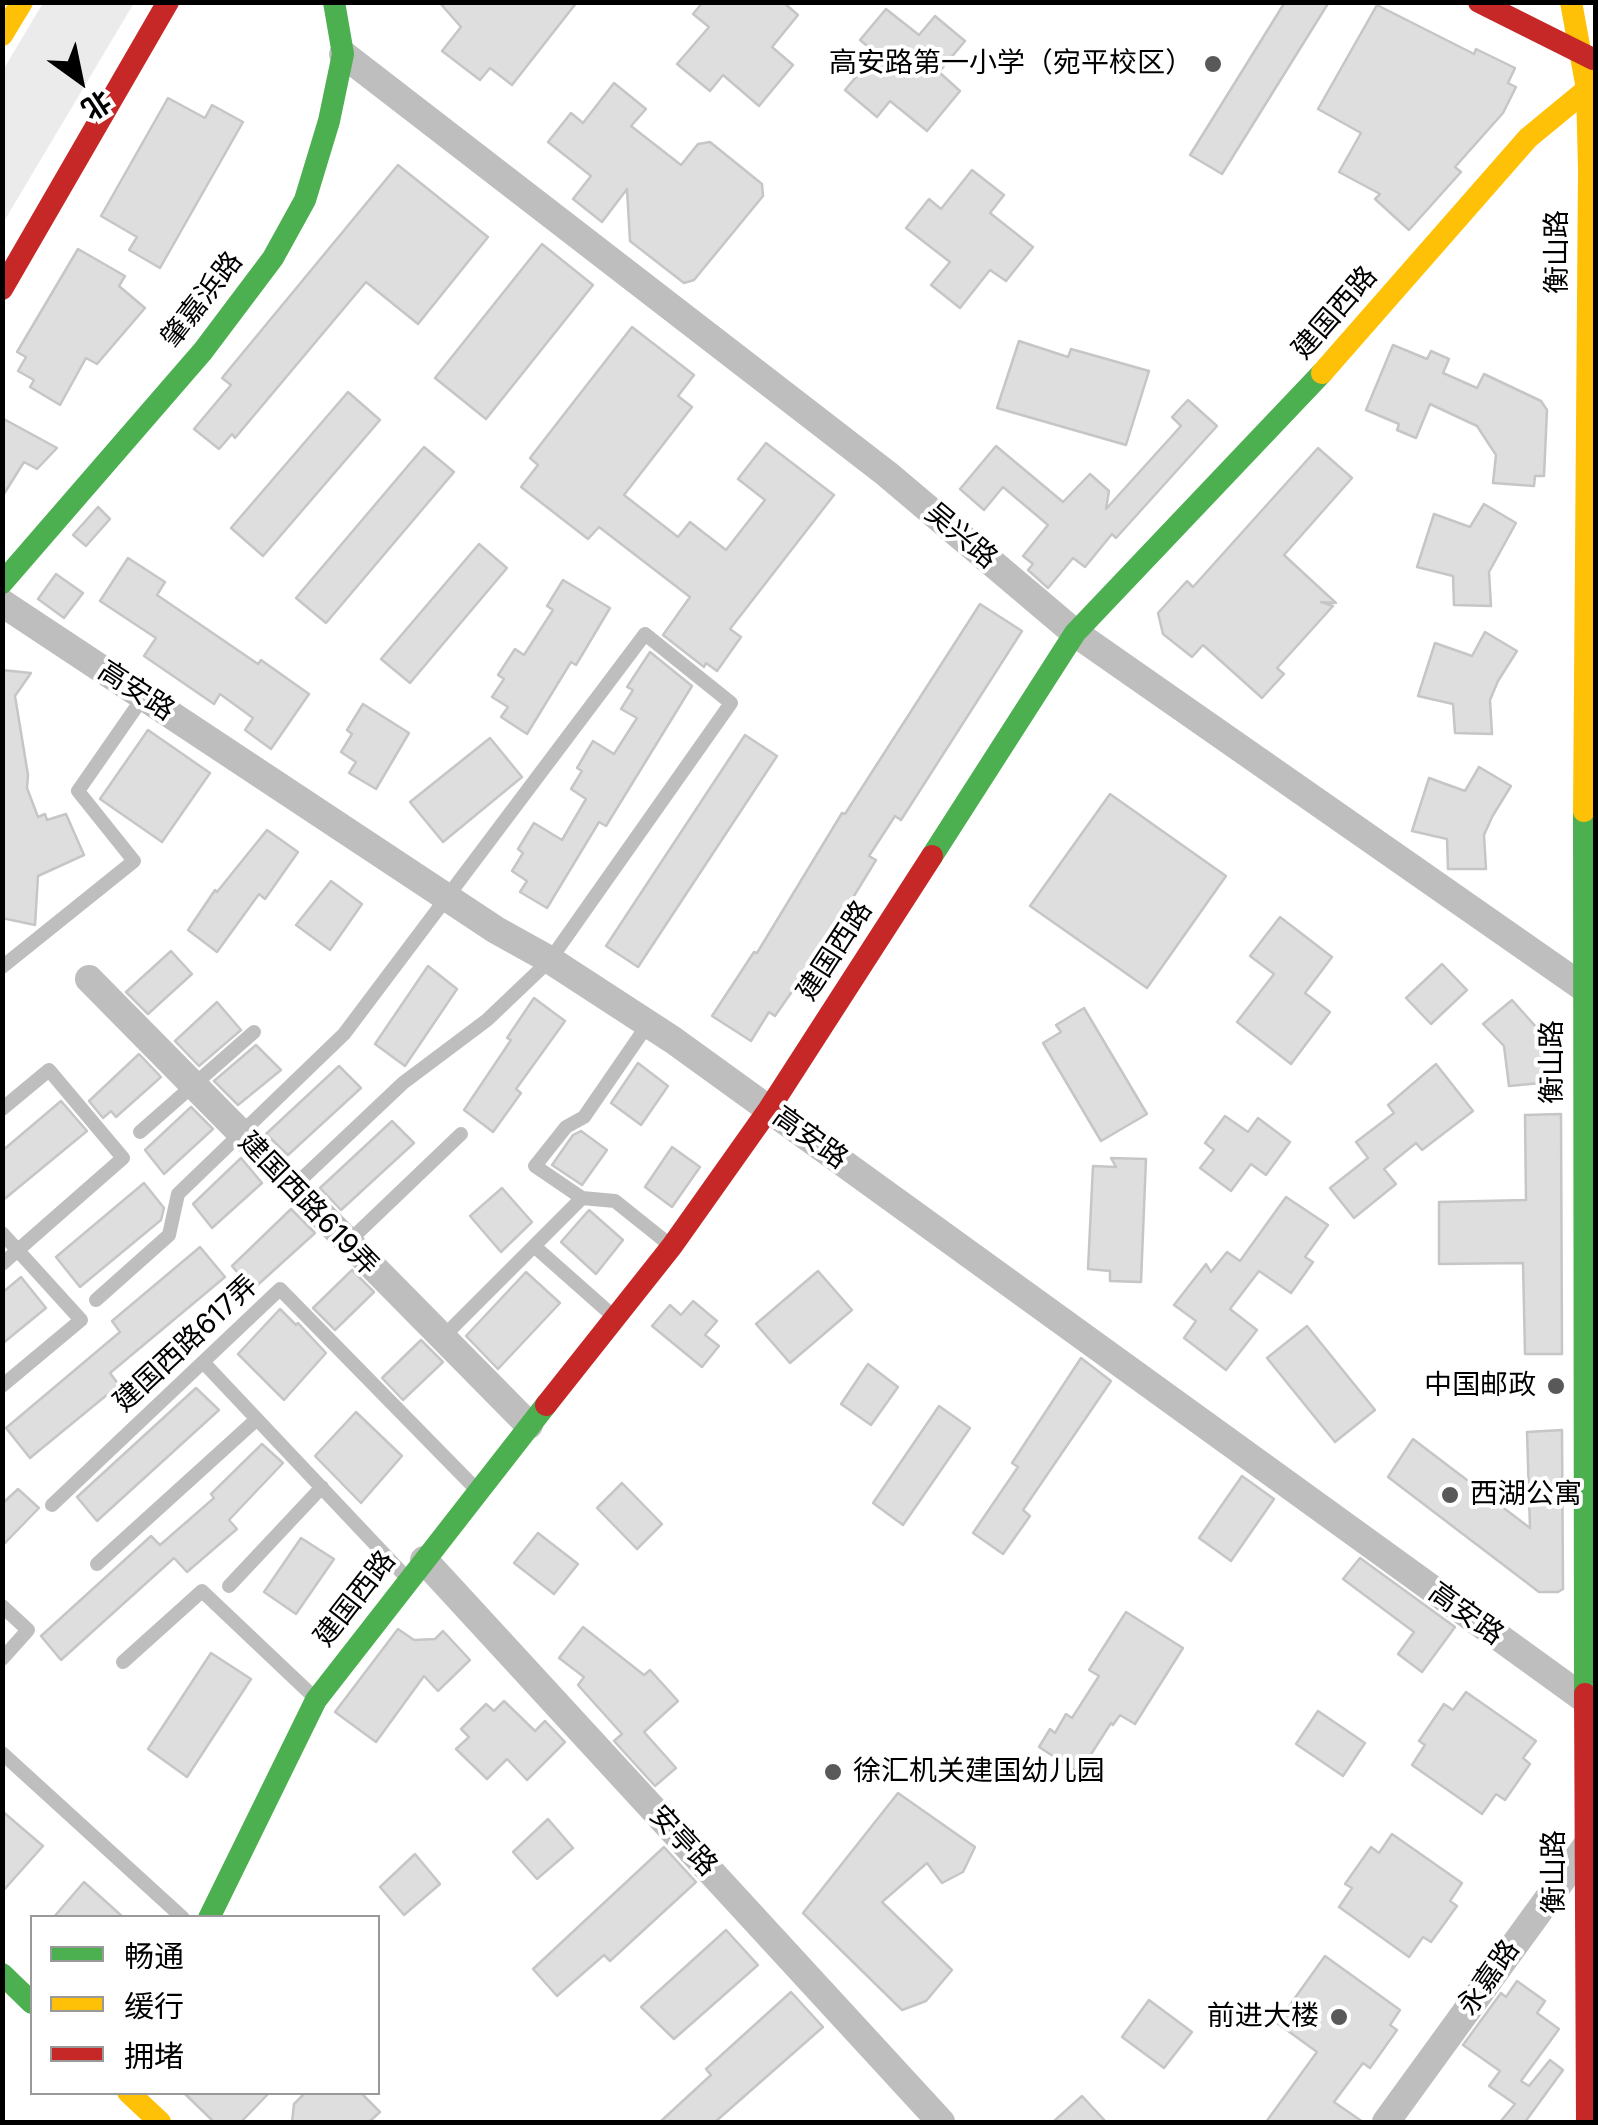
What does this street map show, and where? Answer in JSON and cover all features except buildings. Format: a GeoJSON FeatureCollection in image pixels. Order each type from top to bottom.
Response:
{"type":"FeatureCollection","features":[{"type":"Feature","properties":{"kind":"street"},"geometry":{"type":"LineString","coordinates":[[2,36],[22,2]]}},
{"type":"Feature","properties":{"kind":"street"},"geometry":{"type":"LineString","coordinates":[[2,288],[168,2]]}},
{"type":"Feature","properties":{"kind":"street","name":"肇嘉浜路"},"geometry":{"type":"LineString","coordinates":[[2,583],[202,351],[273,258],[305,200],[329,121],[343,54],[334,2]]}},
{"type":"Feature","properties":{"kind":"street"},"geometry":{"type":"LineString","coordinates":[[1479,2],[1590,54]]}},
{"type":"Feature","properties":{"kind":"street"},"geometry":{"type":"LineString","coordinates":[[1567,12],[1590,54]]}},
{"type":"Feature","properties":{"kind":"street","name":"吴兴路"},"geometry":{"type":"LineString","coordinates":[[343,54],[886,474],[1075,633],[1589,991]]}},
{"type":"Feature","properties":{"kind":"street","name":"衡山路"},"geometry":{"type":"LineString","coordinates":[[1587,2122],[1590,54]]}},
{"type":"Feature","properties":{"kind":"street","name":"建国西路"},"geometry":{"type":"LineString","coordinates":[[210,1915],[316,1700],[672,1246],[770,1108],[1075,633],[1316,380],[1528,138],[1591,85]]}},
{"type":"Feature","properties":{"kind":"street","name":"高安路"},"geometry":{"type":"LineString","coordinates":[[2,603],[496,930],[648,1024],[770,1108],[1590,1704]]}},
{"type":"Feature","properties":{"kind":"street","name":"建国西路619弄"},"geometry":{"type":"LineString","coordinates":[[89,980],[529,1426]]}},
{"type":"Feature","properties":{"kind":"street","name":"安亭路"},"geometry":{"type":"LineString","coordinates":[[416,1569],[941,2122]]}},
{"type":"Feature","properties":{"kind":"street","name":"永嘉路"},"geometry":{"type":"LineString","coordinates":[[1386,2122],[1590,1841]]}},
{"type":"Feature","properties":{"kind":"street"},"geometry":{"type":"LineString","coordinates":[[2,1974],[30,2000]]}},
{"type":"Feature","properties":{"kind":"street"},"geometry":{"type":"LineString","coordinates":[[119,2122],[129,2095]]}},
{"type":"Feature","properties":{"kind":"street"},"geometry":{"type":"LineString","coordinates":[[132,2095],[160,2122]]}},
{"type":"Feature","properties":{"kind":"lane"},"geometry":{"type":"LineString","coordinates":[[96,1300],[169,1235],[178,1194],[344,1034],[645,634],[731,704],[550,960],[487,1020],[403,1084],[292,1188]]}},
{"type":"Feature","properties":{"kind":"lane"},"geometry":{"type":"LineString","coordinates":[[2,967],[134,861],[78,791],[144,696]]}},
{"type":"Feature","properties":{"kind":"lane"},"geometry":{"type":"LineString","coordinates":[[648,1024],[584,1117],[566,1127],[535,1166],[582,1198],[616,1200],[672,1246]]}},
{"type":"Feature","properties":{"kind":"lane"},"geometry":{"type":"LineString","coordinates":[[140,1132],[254,1032]]}},
{"type":"Feature","properties":{"kind":"lane"},"geometry":{"type":"LineString","coordinates":[[2,1109],[49,1070],[122,1158],[2,1264]]}},
{"type":"Feature","properties":{"kind":"lane"},"geometry":{"type":"LineString","coordinates":[[347,1244],[462,1134]]}},
{"type":"Feature","properties":{"kind":"lane"},"geometry":{"type":"LineString","coordinates":[[441,1339],[582,1198]]}},
{"type":"Feature","properties":{"kind":"lane"},"geometry":{"type":"LineString","coordinates":[[2,1232],[81,1320],[2,1386]]}},
{"type":"Feature","properties":{"kind":"lane"},"geometry":{"type":"LineString","coordinates":[[534,1246],[615,1318]]}},
{"type":"Feature","properties":{"kind":"lane","name":"建国西路617弄"},"geometry":{"type":"LineString","coordinates":[[52,1504],[280,1289],[478,1491]]}},
{"type":"Feature","properties":{"kind":"lane"},"geometry":{"type":"LineString","coordinates":[[203,1362],[322,1487],[416,1569]]}},
{"type":"Feature","properties":{"kind":"lane"},"geometry":{"type":"LineString","coordinates":[[98,1564],[257,1418]]}},
{"type":"Feature","properties":{"kind":"lane"},"geometry":{"type":"LineString","coordinates":[[229,1586],[322,1487]]}},
{"type":"Feature","properties":{"kind":"lane"},"geometry":{"type":"LineString","coordinates":[[124,1662],[202,1590],[316,1700]]}},
{"type":"Feature","properties":{"kind":"lane"},"geometry":{"type":"LineString","coordinates":[[2,1606],[28,1630],[2,1659]]}},
{"type":"Feature","properties":{"kind":"lane"},"geometry":{"type":"LineString","coordinates":[[2,1753],[179,1915]]}},
{"type":"Feature","properties":{"kind":"shaded area"},"geometry":{"type":"Polygon","coordinates":[[[43,3],[134,3],[3,223],[3,70],[43,3]]]}},
{"type":"Feature","properties":{"kind":"traffic: fast"},"geometry":{"type":"LineString","coordinates":[[2,583],[203,351],[273,258],[305,200],[329,121],[343,54],[334,2]]}},
{"type":"Feature","properties":{"kind":"traffic: fast"},"geometry":{"type":"LineString","coordinates":[[932,856],[1075,633],[1322,373]]}},
{"type":"Feature","properties":{"kind":"traffic: fast"},"geometry":{"type":"LineString","coordinates":[[1584,811],[1585,1694]]}},
{"type":"Feature","properties":{"kind":"traffic: fast"},"geometry":{"type":"LineString","coordinates":[[210,1915],[316,1700],[546,1405]]}},
{"type":"Feature","properties":{"kind":"traffic: fast"},"geometry":{"type":"LineString","coordinates":[[2,1974],[30,2001]]}},
{"type":"Feature","properties":{"kind":"traffic: slow"},"geometry":{"type":"LineString","coordinates":[[2,35],[22,2]]}},
{"type":"Feature","properties":{"kind":"traffic: slow"},"geometry":{"type":"LineString","coordinates":[[1571,2],[1587,89],[1589,169],[1584,811]]}},
{"type":"Feature","properties":{"kind":"traffic: slow"},"geometry":{"type":"LineString","coordinates":[[1322,373],[1528,138],[1596,82]]}},
{"type":"Feature","properties":{"kind":"traffic: slow"},"geometry":{"type":"LineString","coordinates":[[131,2095],[160,2122]]}},
{"type":"Feature","properties":{"kind":"traffic: jam"},"geometry":{"type":"LineString","coordinates":[[2,289],[168,2]]}},
{"type":"Feature","properties":{"kind":"traffic: jam"},"geometry":{"type":"LineString","coordinates":[[1479,2],[1593,59]]}},
{"type":"Feature","properties":{"kind":"traffic: jam"},"geometry":{"type":"LineString","coordinates":[[546,1405],[672,1246],[769,1109],[932,856]]}},
{"type":"Feature","properties":{"kind":"traffic: jam"},"geometry":{"type":"LineString","coordinates":[[1585,1694],[1587,2122]]}},
{"type":"Feature","properties":{"kind":"place","name":"高安路第一小学（宛平校区）"},"geometry":{"type":"Point","coordinates":[1213,64]}},
{"type":"Feature","properties":{"kind":"place","name":"中国邮政"},"geometry":{"type":"Point","coordinates":[1556,1386]}},
{"type":"Feature","properties":{"kind":"place","name":"西湖公寓"},"geometry":{"type":"Point","coordinates":[1450,1495]}},
{"type":"Feature","properties":{"kind":"place","name":"徐汇机关建国幼儿园"},"geometry":{"type":"Point","coordinates":[833,1772]}},
{"type":"Feature","properties":{"kind":"place","name":"前进大楼"},"geometry":{"type":"Point","coordinates":[1339,2017]}}]}
